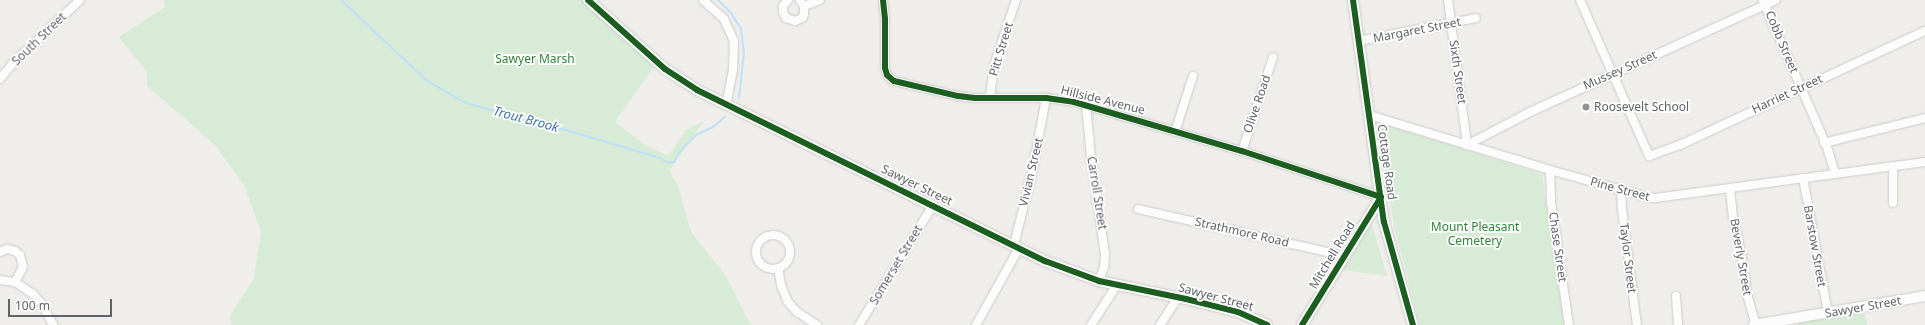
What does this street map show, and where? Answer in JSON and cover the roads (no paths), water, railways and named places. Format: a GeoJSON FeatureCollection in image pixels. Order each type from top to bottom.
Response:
{"type":"FeatureCollection","features":[{"type":"Feature","properties":{"kind":"street","name":"South Street"},"geometry":{"type":"LineString","coordinates":[[0,79],[12,64],[80,0]]}},
{"type":"Feature","properties":{"kind":"street","name":"Sawyer Street"},"geometry":{"type":"LineString","coordinates":[[588,0],[665,69],[697,90],[1016,246],[1060,267],[1099,280],[1238,312],[1267,325]]}},
{"type":"Feature","properties":{"kind":"street"},"geometry":{"type":"LineString","coordinates":[[703,0],[724,19],[733,35],[733,70],[726,105]]}},
{"type":"Feature","properties":{"kind":"street"},"geometry":{"type":"LineString","coordinates":[[788,0],[783,6],[782,12],[789,20],[795,21],[802,18],[804,14],[802,3],[820,0]]}},
{"type":"Feature","properties":{"kind":"street","name":"Hillside Avenue"},"geometry":{"type":"LineString","coordinates":[[883,0],[885,19],[885,68],[890,78],[894,81],[958,96],[990,98],[1046,98],[1086,105],[1242,151],[1381,197]]}},
{"type":"Feature","properties":{"kind":"street","name":"Pitt Street"},"geometry":{"type":"LineString","coordinates":[[990,98],[994,66],[1016,0]]}},
{"type":"Feature","properties":{"kind":"street","name":"Cottage Road"},"geometry":{"type":"LineString","coordinates":[[1353,0],[1385,225],[1413,325]]}},
{"type":"Feature","properties":{"kind":"street","name":"Sixth Street"},"geometry":{"type":"LineString","coordinates":[[1448,0],[1467,145]]}},
{"type":"Feature","properties":{"kind":"street"},"geometry":{"type":"LineString","coordinates":[[1580,0],[1613,74]]}},
{"type":"Feature","properties":{"kind":"street","name":"Mussey Street"},"geometry":{"type":"LineString","coordinates":[[1467,145],[1530,112],[1764,2],[1776,0]]}},
{"type":"Feature","properties":{"kind":"street","name":"Cobb Street"},"geometry":{"type":"LineString","coordinates":[[1764,2],[1824,142],[1835,174]]}},
{"type":"Feature","properties":{"kind":"street","name":"Margaret Street"},"geometry":{"type":"LineString","coordinates":[[1358,41],[1476,18]]}},
{"type":"Feature","properties":{"kind":"street","name":"Harriet Street"},"geometry":{"type":"LineString","coordinates":[[1613,74],[1634,127],[1649,156],[1680,145],[1925,31]]}},
{"type":"Feature","properties":{"kind":"street","name":"Olive Road"},"geometry":{"type":"LineString","coordinates":[[1242,151],[1273,56]]}},
{"type":"Feature","properties":{"kind":"street"},"geometry":{"type":"LineString","coordinates":[[1175,132],[1193,76]]}},
{"type":"Feature","properties":{"kind":"street","name":"Vivian Street"},"geometry":{"type":"LineString","coordinates":[[976,325],[1016,246],[1046,98]]}},
{"type":"Feature","properties":{"kind":"street","name":"Carroll Street"},"geometry":{"type":"LineString","coordinates":[[1086,105],[1090,152],[1105,254],[1104,267],[1099,280]]}},
{"type":"Feature","properties":{"kind":"street","name":"Pine Street"},"geometry":{"type":"LineString","coordinates":[[1369,116],[1550,170],[1655,198],[1925,162]]}},
{"type":"Feature","properties":{"kind":"street"},"geometry":{"type":"LineString","coordinates":[[1824,142],[1925,118]]}},
{"type":"Feature","properties":{"kind":"street"},"geometry":{"type":"LineString","coordinates":[[1893,166],[1893,203]]}},
{"type":"Feature","properties":{"kind":"street","name":"Chase Street"},"geometry":{"type":"LineString","coordinates":[[1550,170],[1551,202],[1569,325]]}},
{"type":"Feature","properties":{"kind":"street","name":"Barstow Street"},"geometry":{"type":"LineString","coordinates":[[1803,178],[1828,313]]}},
{"type":"Feature","properties":{"kind":"street","name":"Beverly Street"},"geometry":{"type":"LineString","coordinates":[[1730,189],[1733,218],[1741,252],[1747,294],[1755,325]]}},
{"type":"Feature","properties":{"kind":"street","name":"Taylor Street"},"geometry":{"type":"LineString","coordinates":[[1621,190],[1625,238],[1636,325]]}},
{"type":"Feature","properties":{"kind":"street","name":"Mitchell Road"},"geometry":{"type":"LineString","coordinates":[[1302,325],[1381,197]]}},
{"type":"Feature","properties":{"kind":"street","name":"Somerset Street"},"geometry":{"type":"LineString","coordinates":[[859,325],[933,206]]}},
{"type":"Feature","properties":{"kind":"street","name":"Strathmore Road"},"geometry":{"type":"LineString","coordinates":[[1138,209],[1345,256]]}},
{"type":"Feature","properties":{"kind":"street"},"geometry":{"type":"LineString","coordinates":[[773,235],[781,237],[789,246],[789,258],[786,263],[778,268],[768,268],[761,263],[757,256],[758,245],[766,237],[773,235]]}},
{"type":"Feature","properties":{"kind":"street"},"geometry":{"type":"LineString","coordinates":[[0,252],[7,250],[15,251],[20,255],[23,267],[15,282]]}},
{"type":"Feature","properties":{"kind":"street"},"geometry":{"type":"LineString","coordinates":[[778,268],[781,285],[788,302],[797,312],[817,325]]}},
{"type":"Feature","properties":{"kind":"street"},"geometry":{"type":"LineString","coordinates":[[0,280],[15,282],[33,294],[42,304],[53,325]]}},
{"type":"Feature","properties":{"kind":"street"},"geometry":{"type":"LineString","coordinates":[[1091,325],[1117,285]]}},
{"type":"Feature","properties":{"kind":"street"},"geometry":{"type":"LineString","coordinates":[[1676,296],[1678,325]]}},
{"type":"Feature","properties":{"kind":"street","name":"Sawyer Street"},"geometry":{"type":"LineString","coordinates":[[1755,325],[1925,296]]}},
{"type":"Feature","properties":{"kind":"street"},"geometry":{"type":"LineString","coordinates":[[1160,325],[1178,298]]}},
{"type":"Feature","properties":{"kind":"waterway","name":"Trout Brook"},"geometry":{"type":"LineString","coordinates":[[341,0],[427,81],[466,103],[559,128],[660,158],[668,163],[674,162],[680,151],[696,135],[713,127],[725,117]]}},
{"type":"Feature","properties":{"kind":"waterway","name":"Trout Brook"},"geometry":{"type":"LineString","coordinates":[[718,0],[731,13],[741,29],[744,52],[739,98]]}},
{"type":"Feature","properties":{"kind":"place","name":"Roosevelt School"},"geometry":{"type":"Point","coordinates":[1586,107]}},
{"type":"Feature","properties":{"kind":"park label","name":"Sawyer Marsh"},"geometry":{"type":"Point","coordinates":[535,59]}},
{"type":"Feature","properties":{"kind":"park label","name":"Mount Pleasant Cemetery"},"geometry":{"type":"Point","coordinates":[1475,234]}}]}
